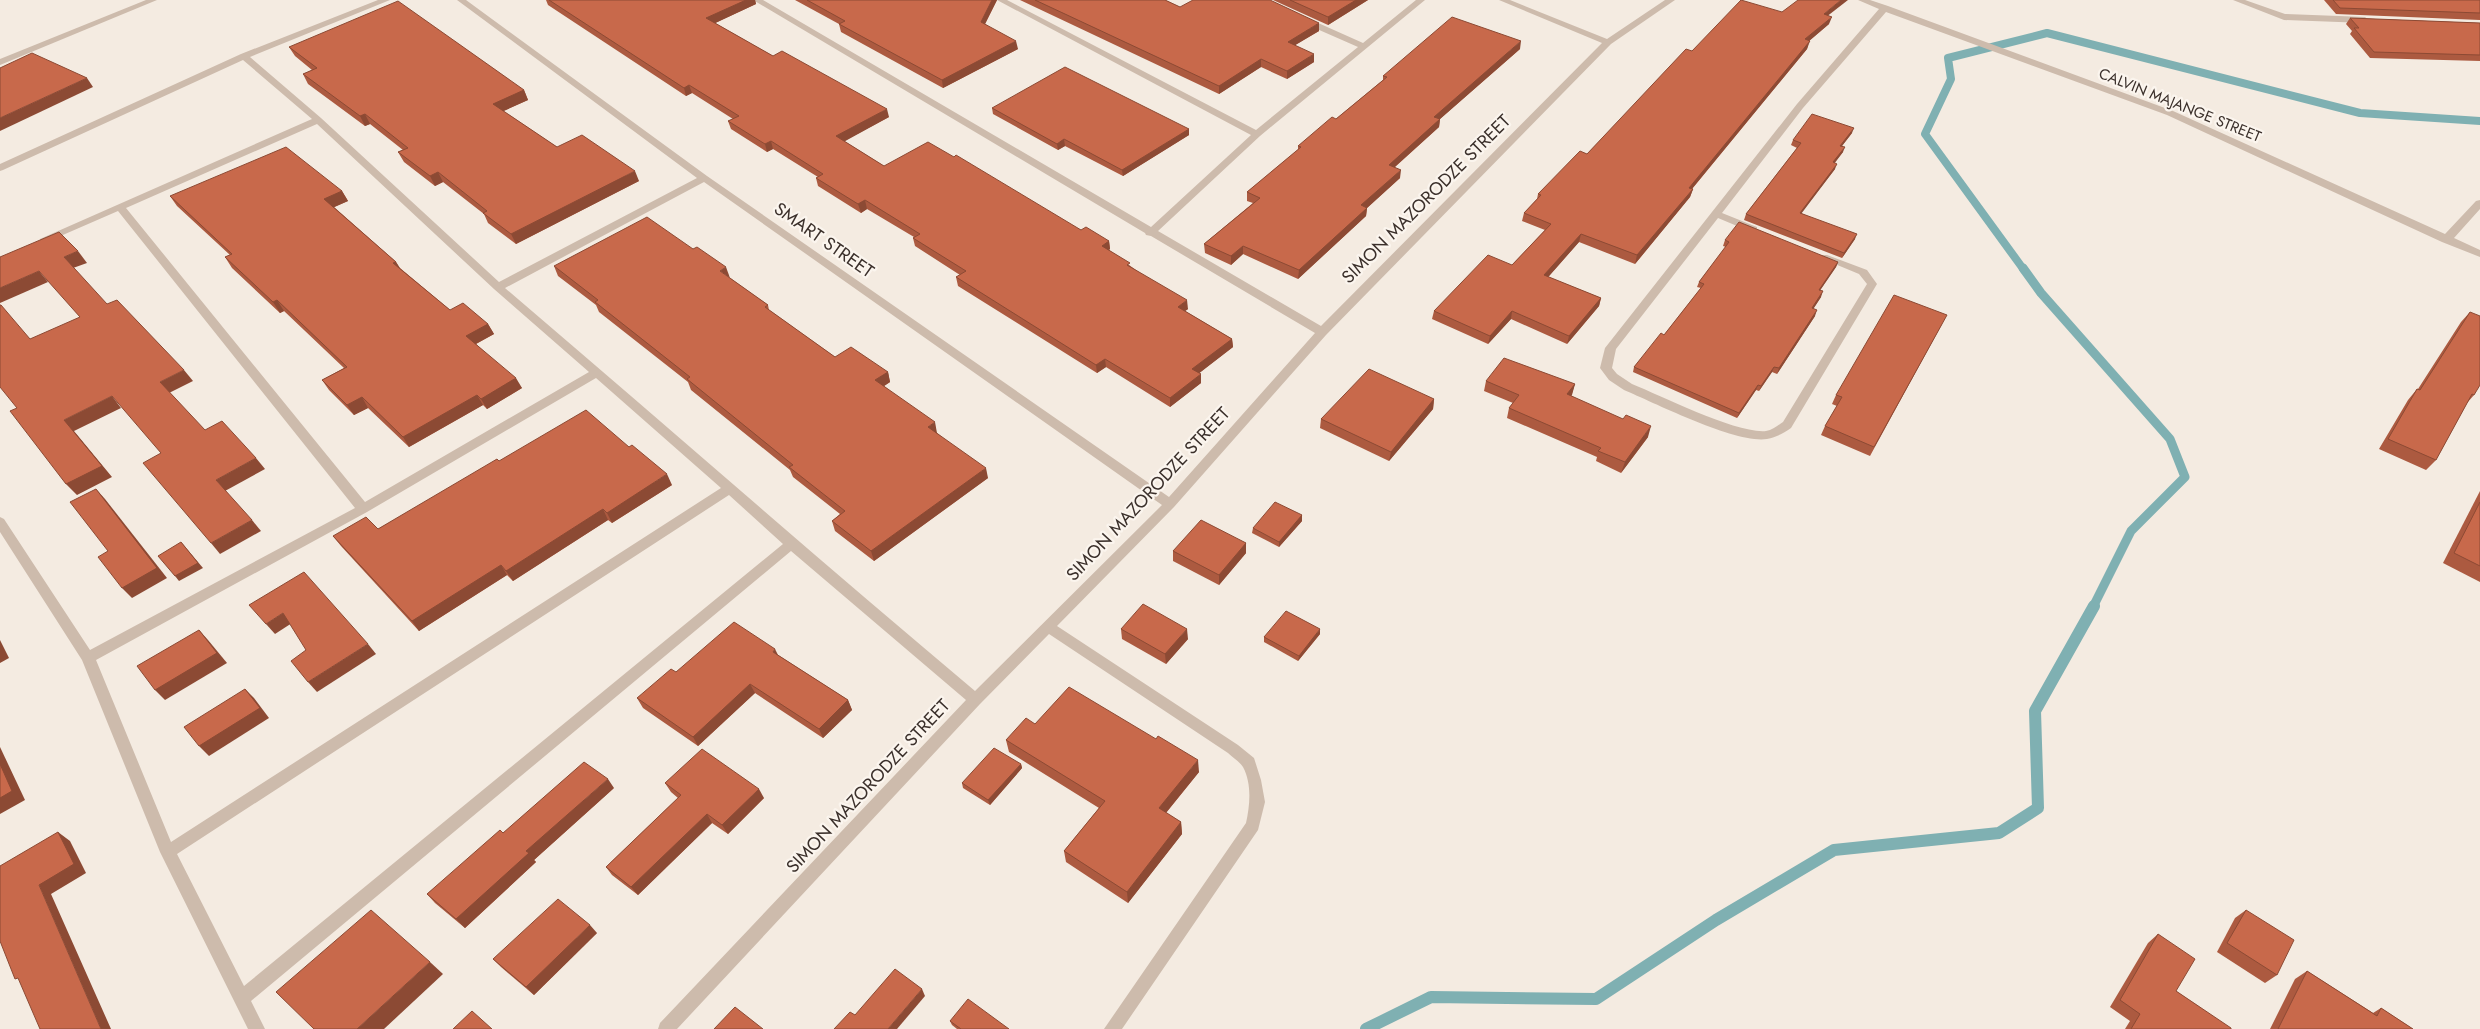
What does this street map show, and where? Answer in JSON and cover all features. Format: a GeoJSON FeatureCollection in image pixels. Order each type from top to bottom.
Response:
{"type":"FeatureCollection","features":[{"type":"Feature","properties":{"kind":"street"},"geometry":{"type":"LineString","coordinates":[[0,62],[153,0]]}},
{"type":"Feature","properties":{"kind":"street"},"geometry":{"type":"LineString","coordinates":[[0,168],[244,56],[386,0]]}},
{"type":"Feature","properties":{"kind":"street","name":"SMART STREET"},"geometry":{"type":"LineString","coordinates":[[461,0],[704,178],[1170,504]]}},
{"type":"Feature","properties":{"kind":"street"},"geometry":{"type":"LineString","coordinates":[[757,0],[1150,233],[1322,332]]}},
{"type":"Feature","properties":{"kind":"street"},"geometry":{"type":"LineString","coordinates":[[1002,0],[1257,134]]}},
{"type":"Feature","properties":{"kind":"street"},"geometry":{"type":"LineString","coordinates":[[1150,233],[1257,134],[1421,0]]}},
{"type":"Feature","properties":{"kind":"street"},"geometry":{"type":"LineString","coordinates":[[1504,0],[1608,42]]}},
{"type":"Feature","properties":{"kind":"street","name":"SIMON MAZORODZE STREET"},"geometry":{"type":"LineString","coordinates":[[666,1029],[975,700],[1170,504],[1322,332],[1608,42],[1672,0]]}},
{"type":"Feature","properties":{"kind":"street","name":"CALVIN MAJANGE STREET"},"geometry":{"type":"LineString","coordinates":[[1862,0],[2170,114],[2310,175],[2446,240],[2480,254]]}},
{"type":"Feature","properties":{"kind":"street"},"geometry":{"type":"LineString","coordinates":[[2237,0],[2284,17],[2373,20]]}},
{"type":"Feature","properties":{"kind":"street"},"geometry":{"type":"LineString","coordinates":[[1808,250],[1863,272],[1870,280],[1871,288],[1787,426],[1777,432],[1765,435],[1740,433],[1628,387],[1613,377],[1606,368],[1611,348],[1800,106],[1885,8]]}},
{"type":"Feature","properties":{"kind":"street"},"geometry":{"type":"LineString","coordinates":[[1296,16],[1365,47]]}},
{"type":"Feature","properties":{"kind":"street"},"geometry":{"type":"LineString","coordinates":[[244,56],[318,120],[498,287],[730,488],[791,544],[975,700]]}},
{"type":"Feature","properties":{"kind":"street"},"geometry":{"type":"LineString","coordinates":[[34,243],[318,120]]}},
{"type":"Feature","properties":{"kind":"street"},"geometry":{"type":"LineString","coordinates":[[498,287],[704,178]]}},
{"type":"Feature","properties":{"kind":"street"},"geometry":{"type":"LineString","coordinates":[[2446,240],[2480,203]]}},
{"type":"Feature","properties":{"kind":"street"},"geometry":{"type":"LineString","coordinates":[[120,207],[363,509]]}},
{"type":"Feature","properties":{"kind":"street"},"geometry":{"type":"LineString","coordinates":[[1716,214],[1762,232]]}},
{"type":"Feature","properties":{"kind":"street"},"geometry":{"type":"LineString","coordinates":[[88,658],[363,509],[597,372]]}},
{"type":"Feature","properties":{"kind":"street"},"geometry":{"type":"LineString","coordinates":[[168,852],[730,488]]}},
{"type":"Feature","properties":{"kind":"street"},"geometry":{"type":"LineString","coordinates":[[0,522],[88,658],[168,852],[257,1029]]}},
{"type":"Feature","properties":{"kind":"street"},"geometry":{"type":"LineString","coordinates":[[241,999],[791,544]]}},
{"type":"Feature","properties":{"kind":"street"},"geometry":{"type":"LineString","coordinates":[[1048,627],[1239,753],[1249,762],[1258,802],[1253,825],[1112,1029]]}},
{"type":"Feature","properties":{"kind":"building"},"geometry":{"type":"Polygon","coordinates":[[[549,0],[746,0],[706,18],[773,56],[782,51],[887,109],[836,136],[884,166],[928,142],[954,157],[956,155],[1081,230],[1086,227],[1109,241],[1102,246],[1130,263],[1127,265],[1187,300],[1178,307],[1232,339],[1192,369],[1201,374],[1170,398],[1105,359],[1096,365],[956,277],[966,271],[913,238],[920,234],[865,200],[858,204],[816,178],[823,174],[771,141],[765,144],[728,121],[739,116],[689,85],[684,88],[549,0]]]}},
{"type":"Feature","properties":{"kind":"building"},"geometry":{"type":"Polygon","coordinates":[[[807,0],[992,0],[981,22],[1016,41],[942,80],[839,24],[845,21],[807,0]]]}},
{"type":"Feature","properties":{"kind":"building"},"geometry":{"type":"Polygon","coordinates":[[[1035,0],[1165,0],[1180,7],[1193,0],[1270,0],[1319,23],[1288,42],[1314,54],[1287,71],[1261,59],[1219,86],[1035,0]]]}},
{"type":"Feature","properties":{"kind":"building"},"geometry":{"type":"Polygon","coordinates":[[[1290,0],[1356,0],[1328,17],[1290,0]]]}},
{"type":"Feature","properties":{"kind":"building"},"geometry":{"type":"Polygon","coordinates":[[[1741,0],[1782,12],[1798,0],[1841,0],[1824,14],[1832,17],[1805,39],[1810,41],[1689,188],[1693,189],[1637,255],[1581,234],[1544,275],[1601,298],[1569,336],[1512,311],[1490,336],[1434,311],[1488,255],[1512,265],[1551,224],[1524,213],[1541,195],[1538,194],[1580,151],[1587,154],[1686,49],[1692,51],[1741,0]]]}},
{"type":"Feature","properties":{"kind":"building"},"geometry":{"type":"Polygon","coordinates":[[[2333,0],[2480,0],[2480,13],[2340,8],[2333,0]]]}},
{"type":"Feature","properties":{"kind":"building"},"geometry":{"type":"Polygon","coordinates":[[[398,1],[524,90],[493,104],[557,147],[582,135],[635,171],[511,234],[483,213],[487,211],[438,172],[430,176],[398,152],[408,148],[365,114],[360,116],[303,74],[317,68],[289,47],[398,1]]]}},
{"type":"Feature","properties":{"kind":"building"},"geometry":{"type":"Polygon","coordinates":[[[1452,17],[1521,41],[1434,117],[1440,119],[1389,165],[1401,170],[1361,205],[1367,208],[1299,270],[1243,246],[1231,256],[1204,244],[1260,198],[1247,192],[1301,147],[1298,146],[1332,117],[1336,119],[1387,77],[1383,76],[1452,17]]]}},
{"type":"Feature","properties":{"kind":"building"},"geometry":{"type":"Polygon","coordinates":[[[2350,18],[2480,23],[2480,55],[2374,52],[2354,28],[2359,28],[2350,18]]]}},
{"type":"Feature","properties":{"kind":"building"},"geometry":{"type":"Polygon","coordinates":[[[32,53],[87,78],[0,118],[0,68],[32,53]]]}},
{"type":"Feature","properties":{"kind":"building"},"geometry":{"type":"Polygon","coordinates":[[[1065,67],[1189,129],[1122,170],[1064,139],[1057,144],[992,108],[1065,67]]]}},
{"type":"Feature","properties":{"kind":"building"},"geometry":{"type":"Polygon","coordinates":[[[1812,114],[1854,128],[1840,146],[1845,147],[1833,162],[1837,164],[1800,213],[1857,234],[1844,253],[1746,214],[1801,143],[1793,140],[1812,114]]]}},
{"type":"Feature","properties":{"kind":"building"},"geometry":{"type":"Polygon","coordinates":[[[286,147],[342,191],[324,199],[396,262],[393,263],[450,310],[463,303],[488,324],[466,336],[516,378],[481,399],[477,395],[403,437],[362,397],[347,405],[322,380],[347,367],[277,300],[273,302],[225,257],[232,254],[170,196],[286,147]]]}},
{"type":"Feature","properties":{"kind":"building"},"geometry":{"type":"Polygon","coordinates":[[[647,217],[693,249],[697,247],[726,267],[720,271],[768,305],[765,307],[835,357],[851,347],[888,372],[875,380],[935,422],[928,427],[986,468],[871,551],[832,521],[845,511],[789,467],[793,465],[687,379],[690,377],[595,302],[598,300],[554,266],[647,217]]]}},
{"type":"Feature","properties":{"kind":"building"},"geometry":{"type":"Polygon","coordinates":[[[1739,222],[1838,262],[1819,290],[1823,291],[1812,308],[1817,310],[1779,368],[1774,367],[1761,386],[1758,385],[1739,413],[1634,367],[1661,333],[1664,335],[1704,284],[1699,282],[1729,242],[1725,240],[1739,222]]]}},
{"type":"Feature","properties":{"kind":"building"},"geometry":{"type":"Polygon","coordinates":[[[59,232],[78,251],[64,257],[107,304],[117,300],[184,370],[160,382],[205,430],[222,421],[256,458],[216,480],[252,520],[211,543],[143,463],[161,453],[112,396],[64,420],[102,466],[66,484],[10,411],[17,408],[0,387],[0,305],[30,339],[80,317],[39,271],[0,288],[0,257],[59,232]]]}},
{"type":"Feature","properties":{"kind":"building"},"geometry":{"type":"Polygon","coordinates":[[[1894,295],[1947,315],[1874,447],[1825,426],[1842,397],[1836,395],[1894,295]]]}},
{"type":"Feature","properties":{"kind":"building"},"geometry":{"type":"Polygon","coordinates":[[[2470,312],[2480,316],[2480,385],[2474,395],[2472,394],[2436,460],[2388,439],[2417,389],[2420,390],[2470,312]]]}},
{"type":"Feature","properties":{"kind":"building"},"geometry":{"type":"Polygon","coordinates":[[[1504,358],[1575,384],[1567,394],[1623,419],[1626,415],[1651,426],[1625,462],[1598,451],[1601,448],[1509,408],[1519,395],[1486,381],[1504,358]]]}},
{"type":"Feature","properties":{"kind":"building"},"geometry":{"type":"Polygon","coordinates":[[[1369,369],[1434,399],[1391,452],[1321,419],[1369,369]]]}},
{"type":"Feature","properties":{"kind":"building"},"geometry":{"type":"Polygon","coordinates":[[[586,410],[629,447],[632,445],[667,474],[607,513],[603,509],[506,571],[501,565],[412,621],[333,536],[366,517],[378,529],[497,459],[499,461],[586,410]]]}},
{"type":"Feature","properties":{"kind":"building"},"geometry":{"type":"Polygon","coordinates":[[[96,489],[157,568],[122,588],[98,557],[108,551],[70,502],[96,489]]]}},
{"type":"Feature","properties":{"kind":"building"},"geometry":{"type":"Polygon","coordinates":[[[1275,502],[1302,515],[1279,542],[1253,528],[1275,502]]]}},
{"type":"Feature","properties":{"kind":"building"},"geometry":{"type":"Polygon","coordinates":[[[2480,502],[2480,566],[2454,553],[2480,502]]]}},
{"type":"Feature","properties":{"kind":"building"},"geometry":{"type":"Polygon","coordinates":[[[1201,520],[1246,543],[1219,575],[1173,551],[1201,520]]]}},
{"type":"Feature","properties":{"kind":"building"},"geometry":{"type":"Polygon","coordinates":[[[181,542],[198,563],[175,576],[158,556],[181,542]]]}},
{"type":"Feature","properties":{"kind":"building"},"geometry":{"type":"Polygon","coordinates":[[[304,572],[368,644],[308,682],[291,661],[306,650],[283,613],[266,624],[249,605],[304,572]]]}},
{"type":"Feature","properties":{"kind":"building"},"geometry":{"type":"Polygon","coordinates":[[[1143,604],[1187,629],[1165,654],[1121,629],[1143,604]]]}},
{"type":"Feature","properties":{"kind":"building"},"geometry":{"type":"Polygon","coordinates":[[[1286,611],[1320,629],[1299,656],[1264,637],[1286,611]]]}},
{"type":"Feature","properties":{"kind":"building"},"geometry":{"type":"Polygon","coordinates":[[[734,622],[775,649],[773,652],[848,700],[819,729],[750,684],[693,737],[637,698],[671,669],[676,672],[734,622]]]}},
{"type":"Feature","properties":{"kind":"building"},"geometry":{"type":"Polygon","coordinates":[[[199,630],[217,653],[155,690],[137,666],[199,630]]]}},
{"type":"Feature","properties":{"kind":"building"},"geometry":{"type":"Polygon","coordinates":[[[1069,687],[1156,739],[1158,736],[1198,760],[1159,808],[1181,822],[1127,892],[1064,851],[1105,801],[1006,740],[1026,718],[1035,724],[1069,687]]]}},
{"type":"Feature","properties":{"kind":"building"},"geometry":{"type":"Polygon","coordinates":[[[245,689],[260,708],[199,746],[184,727],[245,689]]]}},
{"type":"Feature","properties":{"kind":"building"},"geometry":{"type":"Polygon","coordinates":[[[994,748],[1021,764],[988,800],[962,783],[994,748]]]}},
{"type":"Feature","properties":{"kind":"building"},"geometry":{"type":"Polygon","coordinates":[[[702,749],[759,789],[722,825],[707,814],[631,887],[606,867],[681,795],[665,783],[702,749]]]}},
{"type":"Feature","properties":{"kind":"building"},"geometry":{"type":"Polygon","coordinates":[[[584,762],[608,779],[526,851],[529,853],[456,919],[427,894],[500,830],[503,833],[584,762]]]}},
{"type":"Feature","properties":{"kind":"building"},"geometry":{"type":"Polygon","coordinates":[[[0,764],[12,791],[0,798],[0,764]]]}},
{"type":"Feature","properties":{"kind":"building"},"geometry":{"type":"Polygon","coordinates":[[[58,832],[74,864],[39,885],[101,1029],[40,1029],[18,978],[15,979],[0,941],[0,866],[58,832]]]}},
{"type":"Feature","properties":{"kind":"building"},"geometry":{"type":"Polygon","coordinates":[[[558,899],[590,925],[526,987],[493,959],[558,899]]]}},
{"type":"Feature","properties":{"kind":"building"},"geometry":{"type":"Polygon","coordinates":[[[371,910],[430,962],[357,1029],[314,1029],[276,992],[371,910]]]}},
{"type":"Feature","properties":{"kind":"building"},"geometry":{"type":"Polygon","coordinates":[[[2246,910],[2294,940],[2277,975],[2227,943],[2246,910]]]}},
{"type":"Feature","properties":{"kind":"building"},"geometry":{"type":"Polygon","coordinates":[[[2158,934],[2195,959],[2176,991],[2231,1029],[2131,1029],[2140,1014],[2120,1000],[2158,934]]]}},
{"type":"Feature","properties":{"kind":"building"},"geometry":{"type":"Polygon","coordinates":[[[895,969],[922,989],[888,1029],[834,1029],[850,1012],[855,1015],[895,969]]]}},
{"type":"Feature","properties":{"kind":"building"},"geometry":{"type":"Polygon","coordinates":[[[2307,971],[2377,1016],[2381,1008],[2413,1029],[2278,1029],[2307,971]]]}},
{"type":"Feature","properties":{"kind":"building"},"geometry":{"type":"Polygon","coordinates":[[[968,999],[1009,1029],[961,1029],[950,1021],[968,999]]]}},
{"type":"Feature","properties":{"kind":"building"},"geometry":{"type":"Polygon","coordinates":[[[735,1007],[763,1029],[714,1029],[735,1007]]]}},
{"type":"Feature","properties":{"kind":"building"},"geometry":{"type":"Polygon","coordinates":[[[472,1011],[492,1029],[453,1029],[472,1011]]]}},
{"type":"Feature","properties":{"kind":"waterway"},"geometry":{"type":"LineString","coordinates":[[2024,270],[1925,134],[1951,79],[1948,58],[2047,33],[2360,113],[2480,121]]}},
{"type":"Feature","properties":{"kind":"waterway"},"geometry":{"type":"LineString","coordinates":[[2023,268],[2041,293],[2170,439],[2185,477],[2131,531],[2093,607]]}},
{"type":"Feature","properties":{"kind":"waterway"},"geometry":{"type":"LineString","coordinates":[[1366,1029],[1431,997],[1596,999],[1716,920],[1834,850],[1999,833],[2038,808],[2035,711],[2094,606]]}}]}
